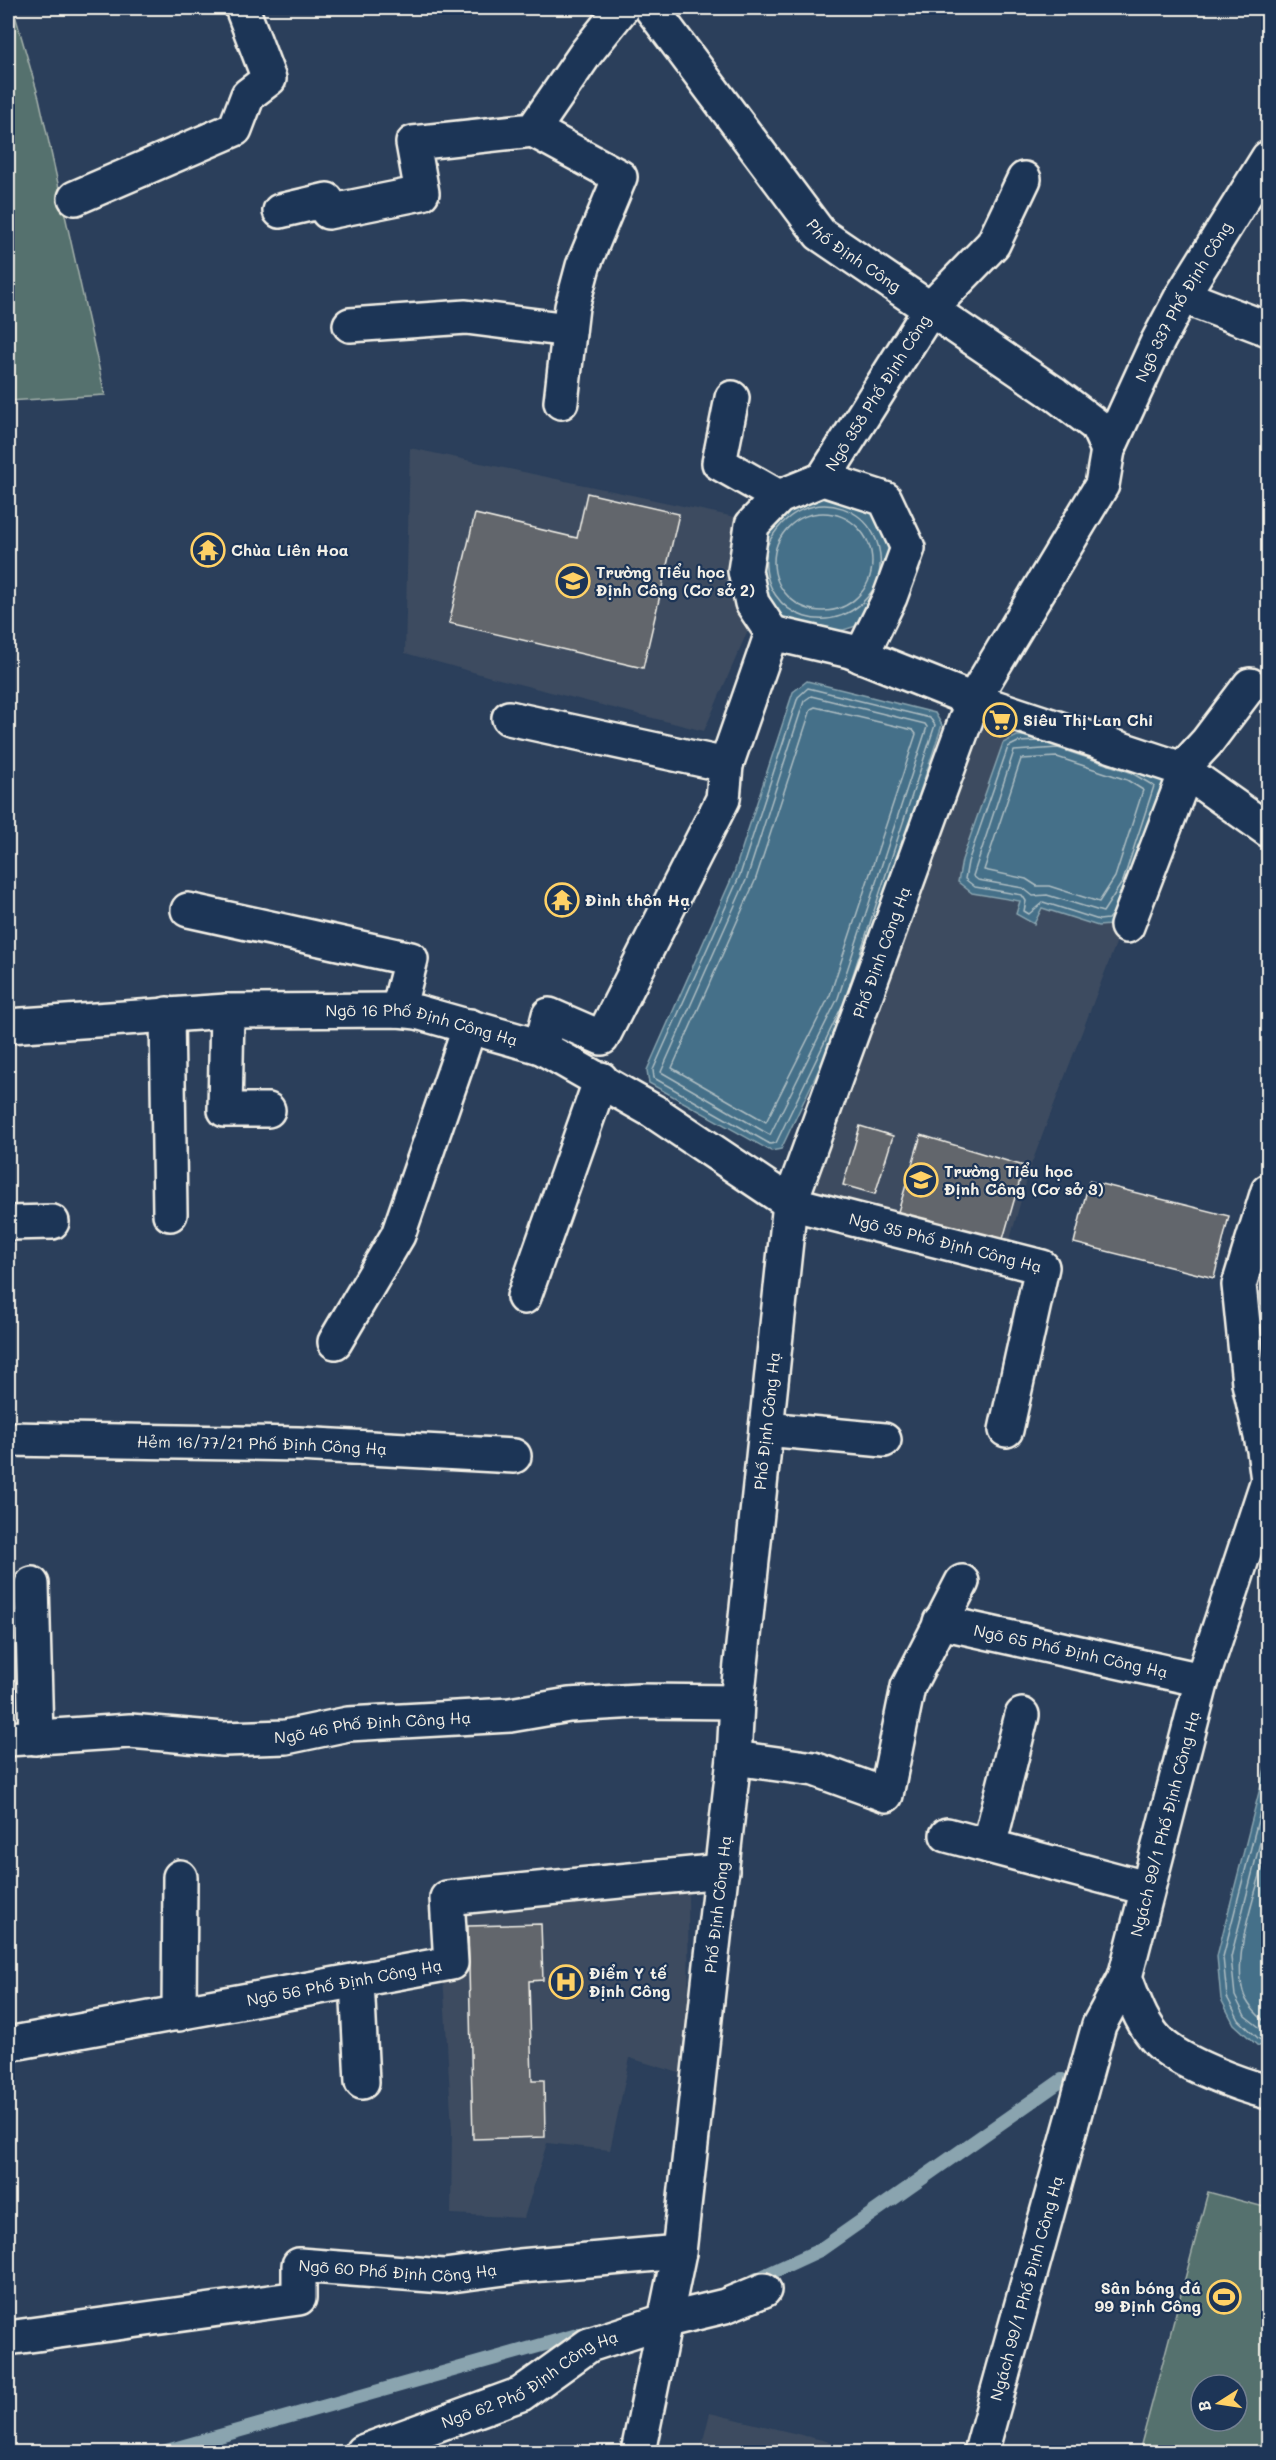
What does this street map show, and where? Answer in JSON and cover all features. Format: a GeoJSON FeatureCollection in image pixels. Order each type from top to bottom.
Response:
{"type":"FeatureCollection","features":[{"type":"Feature","properties":{"kind":"street"},"geometry":{"type":"LineString","coordinates":[[75,198],[235,129],[248,95],[269,79],[242,8]]}},
{"type":"Feature","properties":{"kind":"street"},"geometry":{"type":"LineString","coordinates":[[533,130],[586,53],[622,8]]}},
{"type":"Feature","properties":{"kind":"street","name":"Phố Định Công"},"geometry":{"type":"LineString","coordinates":[[651,8],[820,234],[931,308],[1097,426],[1108,450]]}},
{"type":"Feature","properties":{"kind":"street"},"geometry":{"type":"LineString","coordinates":[[280,211],[327,200],[328,212],[422,193],[413,143],[533,130],[620,177],[583,266],[572,307],[561,402]]}},
{"type":"Feature","properties":{"kind":"street","name":"Ngõ 337 Phố Định Công"},"geometry":{"type":"LineString","coordinates":[[1108,450],[1182,296],[1269,158]]}},
{"type":"Feature","properties":{"kind":"street","name":"Ngõ 358 Phố Định Công"},"geometry":{"type":"LineString","coordinates":[[772,633],[752,603],[745,571],[752,525],[779,497],[823,479],[931,308],[993,244],[1024,179]]}},
{"type":"Feature","properties":{"kind":"street"},"geometry":{"type":"LineString","coordinates":[[1182,296],[1269,328]]}},
{"type":"Feature","properties":{"kind":"street"},"geometry":{"type":"LineString","coordinates":[[350,325],[466,317],[569,330]]}},
{"type":"Feature","properties":{"kind":"street"},"geometry":{"type":"LineString","coordinates":[[732,398],[719,463],[779,497]]}},
{"type":"Feature","properties":{"kind":"street","name":"Phố Định Công Hạ"},"geometry":{"type":"LineString","coordinates":[[638,2452],[669,2310],[679,2252],[734,1758],[737,1702],[790,1203],[973,700],[1102,485],[1108,450]]}},
{"type":"Feature","properties":{"kind":"street","name":"Ngõ 358 Phố Định Công"},"geometry":{"type":"LineString","coordinates":[[823,479],[885,499],[908,548],[890,597],[861,656]]}},
{"type":"Feature","properties":{"kind":"street"},"geometry":{"type":"LineString","coordinates":[[541,1047],[549,1015],[602,1038],[723,800],[726,765],[772,633],[861,656],[973,700],[1184,770],[1269,830]]}},
{"type":"Feature","properties":{"kind":"street"},"geometry":{"type":"LineString","coordinates":[[1127,926],[1184,770],[1250,685]]}},
{"type":"Feature","properties":{"kind":"street"},"geometry":{"type":"LineString","coordinates":[[509,718],[726,765]]}},
{"type":"Feature","properties":{"kind":"street"},"geometry":{"type":"LineString","coordinates":[[188,910],[411,958],[398,1010]]}},
{"type":"Feature","properties":{"kind":"street","name":"Ngõ 16 Phố Định Công Hạ"},"geometry":{"type":"LineString","coordinates":[[8,1026],[227,1011],[398,1010],[417,1012],[541,1047],[601,1079],[790,1203]]}},
{"type":"Feature","properties":{"kind":"street"},"geometry":{"type":"LineString","coordinates":[[227,1011],[225,1110],[268,1110]]}},
{"type":"Feature","properties":{"kind":"street"},"geometry":{"type":"LineString","coordinates":[[167,1014],[170,1214]]}},
{"type":"Feature","properties":{"kind":"street"},"geometry":{"type":"LineString","coordinates":[[335,1342],[398,1235],[470,1026]]}},
{"type":"Feature","properties":{"kind":"street"},"geometry":{"type":"LineString","coordinates":[[524,1297],[601,1079]]}},
{"type":"Feature","properties":{"kind":"street","name":"Ngách 99/1 Phố Định Công Hạ"},"geometry":{"type":"LineString","coordinates":[[981,2452],[1099,2025],[1125,1977],[1146,1888],[1202,1680],[1268,1480],[1264,1450],[1249,1383],[1239,1285],[1269,1191]]}},
{"type":"Feature","properties":{"kind":"street","name":"Ngõ 35 Phố Định Công Hạ"},"geometry":{"type":"LineString","coordinates":[[790,1203],[1042,1267],[1006,1430]]}},
{"type":"Feature","properties":{"kind":"street"},"geometry":{"type":"LineString","coordinates":[[8,1223],[52,1222]]}},
{"type":"Feature","properties":{"kind":"street"},"geometry":{"type":"LineString","coordinates":[[766,1429],[884,1440]]}},
{"type":"Feature","properties":{"kind":"street","name":"Hẻm 16/77/21 Phố Định Công Hạ"},"geometry":{"type":"LineString","coordinates":[[8,1440],[298,1444],[514,1456]]}},
{"type":"Feature","properties":{"kind":"street"},"geometry":{"type":"LineString","coordinates":[[734,1758],[814,1769],[886,1795],[909,1687],[962,1582]]}},
{"type":"Feature","properties":{"kind":"street"},"geometry":{"type":"LineString","coordinates":[[22,1739],[32,1584]]}},
{"type":"Feature","properties":{"kind":"street","name":"Ngõ 65 Phố Định Công Hạ"},"geometry":{"type":"LineString","coordinates":[[940,1622],[1202,1680]]}},
{"type":"Feature","properties":{"kind":"street","name":"Ngõ 46 Phố Định Công Hạ"},"geometry":{"type":"LineString","coordinates":[[22,1739],[130,1731],[223,1739],[286,1737],[348,1724],[510,1714],[569,1705],[638,1701],[737,1702]]}},
{"type":"Feature","properties":{"kind":"street"},"geometry":{"type":"LineString","coordinates":[[989,1846],[1022,1715]]}},
{"type":"Feature","properties":{"kind":"street"},"geometry":{"type":"LineString","coordinates":[[947,1835],[1146,1888]]}},
{"type":"Feature","properties":{"kind":"street","name":"Ngõ 56 Phố Định Công Hạ"},"geometry":{"type":"LineString","coordinates":[[8,2044],[451,1963],[447,1898],[722,1871]]}},
{"type":"Feature","properties":{"kind":"street"},"geometry":{"type":"LineString","coordinates":[[179,2014],[180,1877]]}},
{"type":"Feature","properties":{"kind":"street"},"geometry":{"type":"LineString","coordinates":[[1125,1977],[1140,2015],[1160,2043],[1203,2068],[1245,2086],[1269,2092]]}},
{"type":"Feature","properties":{"kind":"street"},"geometry":{"type":"LineString","coordinates":[[357,1980],[362,2082]]}},
{"type":"Feature","properties":{"kind":"street","name":"Ngõ 60 Phố Định Công Hạ"},"geometry":{"type":"LineString","coordinates":[[8,2338],[299,2298],[299,2265],[444,2276],[520,2266],[679,2252]]}},
{"type":"Feature","properties":{"kind":"street","name":"Ngõ 62 Phố Định Công Hạ"},"geometry":{"type":"LineString","coordinates":[[362,2452],[521,2394],[589,2345],[669,2310],[725,2306],[764,2290]]}},
{"type":"Feature","properties":{"kind":"shaded area","name":"Trường Tiểu học Định Công (Cơ sở 2)"},"geometry":{"type":"Polygon","coordinates":[[[410,448],[744,519],[752,621],[704,731],[405,653],[410,448]]]}},
{"type":"Feature","properties":{"kind":"shaded area"},"geometry":{"type":"Polygon","coordinates":[[[983,709],[1182,771],[1031,1165],[1007,1250],[810,1194],[983,709]]]}},
{"type":"Feature","properties":{"kind":"shaded area","name":"Điểm Y tế Định Công"},"geometry":{"type":"Polygon","coordinates":[[[688,1873],[689,2076],[630,2058],[610,2150],[547,2143],[524,2218],[451,2214],[452,2130],[439,1906],[688,1873]]]}},
{"type":"Feature","properties":{"kind":"shaded area"},"geometry":{"type":"Polygon","coordinates":[[[710,2413],[872,2452],[700,2452],[710,2413]]]}},
{"type":"Feature","properties":{"kind":"green space"},"geometry":{"type":"Polygon","coordinates":[[[8,8],[13,8],[39,98],[105,395],[8,401],[8,8]]]}},
{"type":"Feature","properties":{"kind":"green space","name":"Sân bóng đá 99 Định Công"},"geometry":{"type":"Polygon","coordinates":[[[1208,2192],[1268,2208],[1268,2452],[1139,2452],[1208,2192]]]}},
{"type":"Feature","properties":{"kind":"water"},"geometry":{"type":"Polygon","coordinates":[[[823,490],[867,506],[883,523],[892,544],[875,611],[856,626],[834,633],[787,625],[769,610],[753,543],[763,522],[823,490]]]}},
{"type":"Feature","properties":{"kind":"water"},"geometry":{"type":"Polygon","coordinates":[[[807,681],[935,713],[942,725],[850,1004],[781,1149],[771,1151],[649,1083],[647,1070],[734,873],[793,692],[807,681]]]}},
{"type":"Feature","properties":{"kind":"water"},"geometry":{"type":"Polygon","coordinates":[[[1060,735],[1169,780],[1111,925],[1098,926],[1042,908],[1034,924],[1016,914],[1020,901],[972,893],[958,882],[962,860],[1003,743],[1017,736],[1060,735]]]}},
{"type":"Feature","properties":{"kind":"water"},"geometry":{"type":"Polygon","coordinates":[[[1268,1757],[1268,2048],[1257,2045],[1234,2024],[1221,1999],[1217,1956],[1268,1757]]]}},
{"type":"Feature","properties":{"kind":"building"},"geometry":{"type":"Polygon","coordinates":[[[587,493],[679,514],[643,668],[449,623],[475,514],[577,538],[587,493]]]}},
{"type":"Feature","properties":{"kind":"building"},"geometry":{"type":"Polygon","coordinates":[[[860,1126],[893,1136],[875,1194],[843,1185],[860,1126]]]}},
{"type":"Feature","properties":{"kind":"building"},"geometry":{"type":"Polygon","coordinates":[[[921,1135],[1024,1166],[1001,1246],[897,1215],[921,1135]]]}},
{"type":"Feature","properties":{"kind":"building"},"geometry":{"type":"Polygon","coordinates":[[[1089,1181],[1229,1216],[1214,1278],[1074,1243],[1089,1181]]]}},
{"type":"Feature","properties":{"kind":"building"},"geometry":{"type":"Polygon","coordinates":[[[541,1924],[543,1980],[529,1981],[532,2080],[544,2080],[545,2137],[473,2139],[468,1926],[541,1924]]]}},
{"type":"Feature","properties":{"kind":"waterway"},"geometry":{"type":"LineString","coordinates":[[753,2281],[820,2250],[1062,2080]]}},
{"type":"Feature","properties":{"kind":"waterway"},"geometry":{"type":"LineString","coordinates":[[163,2452],[588,2332]]}},
{"type":"Feature","properties":{"kind":"place","name":"Chùa Liên Hoa"},"geometry":{"type":"Point","coordinates":[208,550]}},
{"type":"Feature","properties":{"kind":"place","name":"Trường Tiểu học Định Công (Cơ sở 2)"},"geometry":{"type":"Point","coordinates":[573,581]}},
{"type":"Feature","properties":{"kind":"place","name":"Siêu Thị Lan Chi"},"geometry":{"type":"Point","coordinates":[1000,720]}},
{"type":"Feature","properties":{"kind":"place","name":"Đình thôn Hạ"},"geometry":{"type":"Point","coordinates":[562,900]}},
{"type":"Feature","properties":{"kind":"place","name":"Trường Tiểu học Định Công (Cơ sở 3)"},"geometry":{"type":"Point","coordinates":[921,1180]}},
{"type":"Feature","properties":{"kind":"place","name":"Điểm Y tế Định Công"},"geometry":{"type":"Point","coordinates":[566,1982]}},
{"type":"Feature","properties":{"kind":"place","name":"Sân bóng đá 99 Định Công"},"geometry":{"type":"Point","coordinates":[1224,2297]}}]}
